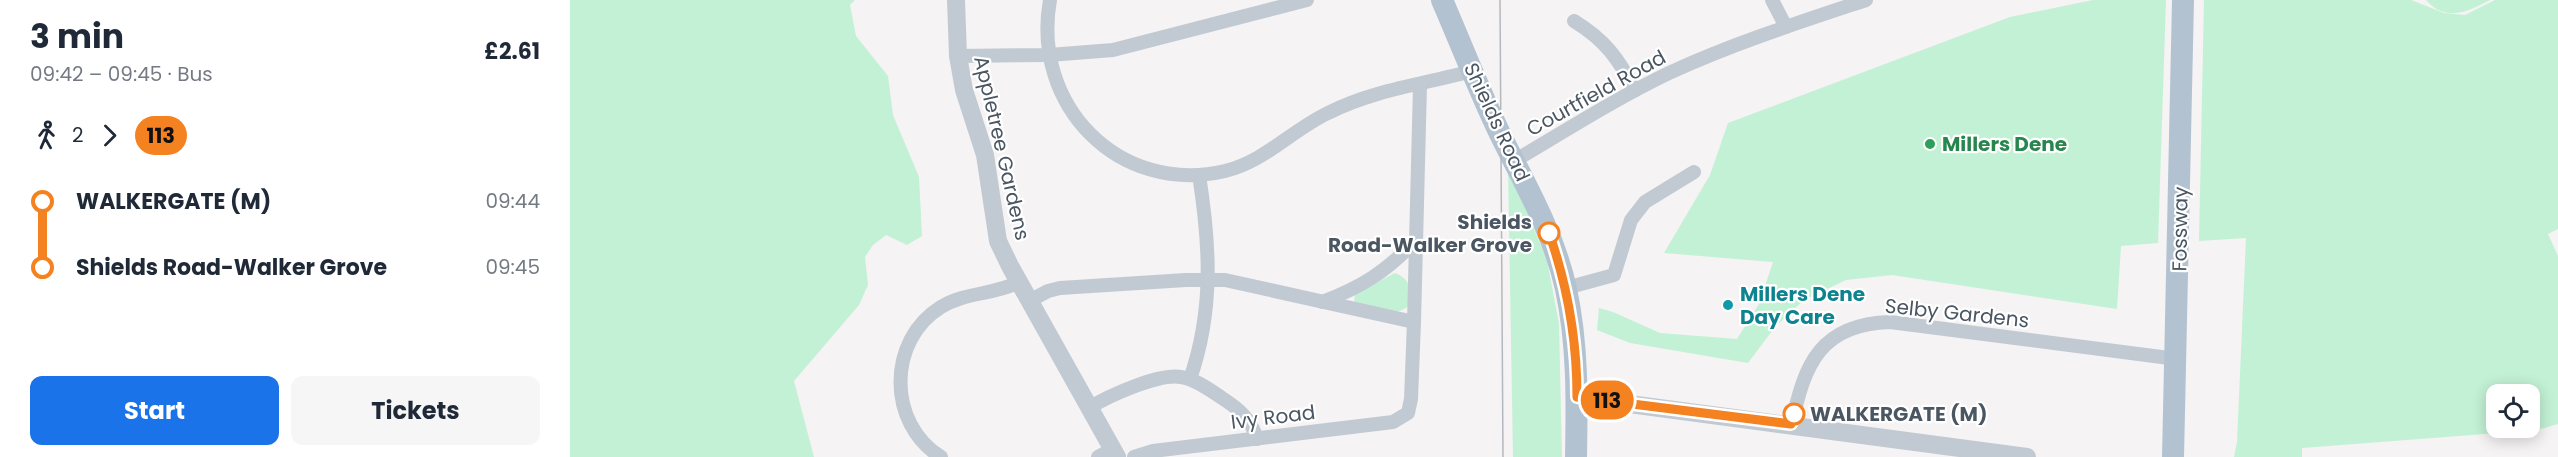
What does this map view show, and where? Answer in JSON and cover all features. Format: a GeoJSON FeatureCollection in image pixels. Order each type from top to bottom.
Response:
{"type":"FeatureCollection","features":[{"type":"Feature","properties":{"kind":"main road","name":"Shields Road"},"geometry":{"type":"LineString","coordinates":[[1442,0],[1472,71],[1549,231],[1566,288],[1576,349],[1576,457]]}},
{"type":"Feature","properties":{"kind":"main road","name":"Fossway"},"geometry":{"type":"LineString","coordinates":[[2173,457],[2177,359],[2183,0]]}},
{"type":"Feature","properties":{"kind":"street","name":"Appletree Gardens"},"geometry":{"type":"LineString","coordinates":[[956,0],[958,56],[967,104],[987,163],[998,241],[1089,408],[1109,454]]}},
{"type":"Feature","properties":{"kind":"street"},"geometry":{"type":"LineString","coordinates":[[1050,0],[1047,30],[1049,55],[1054,76],[1067,107],[1100,143],[1122,158],[1145,168],[1166,173],[1199,175],[1241,166],[1256,159],[1308,124],[1351,102],[1373,94],[1472,71]]}},
{"type":"Feature","properties":{"kind":"street"},"geometry":{"type":"LineString","coordinates":[[958,56],[1089,53],[1132,46],[1307,0]]}},
{"type":"Feature","properties":{"kind":"street"},"geometry":{"type":"LineString","coordinates":[[1772,0],[1786,27]]}},
{"type":"Feature","properties":{"kind":"street","name":"Courtfield Road"},"geometry":{"type":"LineString","coordinates":[[1514,161],[1635,90],[1671,72],[1786,27],[1866,0]]}},
{"type":"Feature","properties":{"kind":"street"},"geometry":{"type":"LineString","coordinates":[[1574,21],[1595,34],[1614,53],[1635,90]]}},
{"type":"Feature","properties":{"kind":"street"},"geometry":{"type":"LineString","coordinates":[[1029,301],[1048,291],[1060,288],[1209,279],[1239,283],[1414,322],[1420,84]]}},
{"type":"Feature","properties":{"kind":"street"},"geometry":{"type":"LineString","coordinates":[[1566,288],[1614,275],[1631,220],[1646,202],[1694,172]]}},
{"type":"Feature","properties":{"kind":"street"},"geometry":{"type":"LineString","coordinates":[[1190,379],[1202,330],[1209,279],[1208,244],[1199,175]]}},
{"type":"Feature","properties":{"kind":"street"},"geometry":{"type":"LineString","coordinates":[[1322,302],[1374,278],[1395,262],[1416,240]]}},
{"type":"Feature","properties":{"kind":"street"},"geometry":{"type":"LineString","coordinates":[[941,457],[917,436],[904,409],[900,378],[909,343],[931,314],[951,301],[972,294],[1001,290],[1019,282]]}},
{"type":"Feature","properties":{"kind":"street","name":"Ivy Road"},"geometry":{"type":"LineString","coordinates":[[1134,457],[1153,451],[1393,422],[1404,417],[1411,407],[1414,322]]}},
{"type":"Feature","properties":{"kind":"street","name":"Selby Gardens"},"geometry":{"type":"LineString","coordinates":[[1791,424],[1805,372],[1820,349],[1834,338],[1868,323],[1890,322],[2177,359]]}},
{"type":"Feature","properties":{"kind":"street"},"geometry":{"type":"LineString","coordinates":[[1089,408],[1115,393],[1178,376],[1190,379],[1243,414],[1257,439]]}},
{"type":"Feature","properties":{"kind":"street"},"geometry":{"type":"LineString","coordinates":[[1577,397],[2026,457]]}},
{"type":"Feature","properties":{"kind":"green space"},"geometry":{"type":"Polygon","coordinates":[[[570,0],[855,0],[850,5],[856,36],[888,76],[893,115],[919,177],[922,236],[907,245],[886,235],[873,245],[865,257],[868,285],[859,305],[794,381],[814,457],[570,457],[570,0]]]}},
{"type":"Feature","properties":{"kind":"green space"},"geometry":{"type":"Polygon","coordinates":[[[2093,0],[2166,0],[2158,243],[2121,246],[2117,309],[1892,275],[1846,280],[1804,300],[1775,327],[1748,363],[1630,343],[1597,330],[1599,308],[1660,333],[1737,339],[1759,304],[1773,262],[1664,253],[1710,175],[1728,123],[2010,17],[2093,0]]]}},
{"type":"Feature","properties":{"kind":"green space"},"geometry":{"type":"Polygon","coordinates":[[[2204,0],[2411,0],[2444,13],[2465,15],[2495,0],[2558,0],[2558,229],[2548,234],[2558,256],[2558,424],[2540,429],[2540,384],[2486,384],[2486,434],[2302,448],[2302,457],[2234,457],[2237,442],[2246,238],[2199,241],[2204,0]]]}},
{"type":"Feature","properties":{"kind":"green space"},"geometry":{"type":"Polygon","coordinates":[[[2426,0],[2490,0],[2466,11],[2450,13],[2441,11],[2426,0]]]}},
{"type":"Feature","properties":{"kind":"green space"},"geometry":{"type":"Polygon","coordinates":[[[1508,167],[1547,260],[1559,324],[1562,457],[1513,457],[1508,167]]]}},
{"type":"Feature","properties":{"kind":"green space"},"geometry":{"type":"Polygon","coordinates":[[[1395,273],[1407,282],[1410,290],[1410,305],[1391,312],[1354,304],[1355,294],[1395,273]]]}},
{"type":"Feature","properties":{"kind":"tram line"},"geometry":{"type":"LineString","coordinates":[[1500,0],[1503,457]]}},
{"type":"Feature","properties":{"kind":"bus line","name":"113"},"geometry":{"type":"LineString","coordinates":[[1549,233],[1566,288],[1576,349],[1577,397],[1791,424],[1794,414]]}},
{"type":"Feature","properties":{"kind":"place","name":"Millers Dene"},"geometry":{"type":"Point","coordinates":[1930,144]}},
{"type":"Feature","properties":{"kind":"place","name":"Shields Road-Walker Grove"},"geometry":{"type":"Point","coordinates":[1549,233]}},
{"type":"Feature","properties":{"kind":"place","name":"Millers Dene Day Care"},"geometry":{"type":"Point","coordinates":[1728,305]}},
{"type":"Feature","properties":{"kind":"place","name":"WALKERGATE (M)"},"geometry":{"type":"Point","coordinates":[1794,414]}}]}
